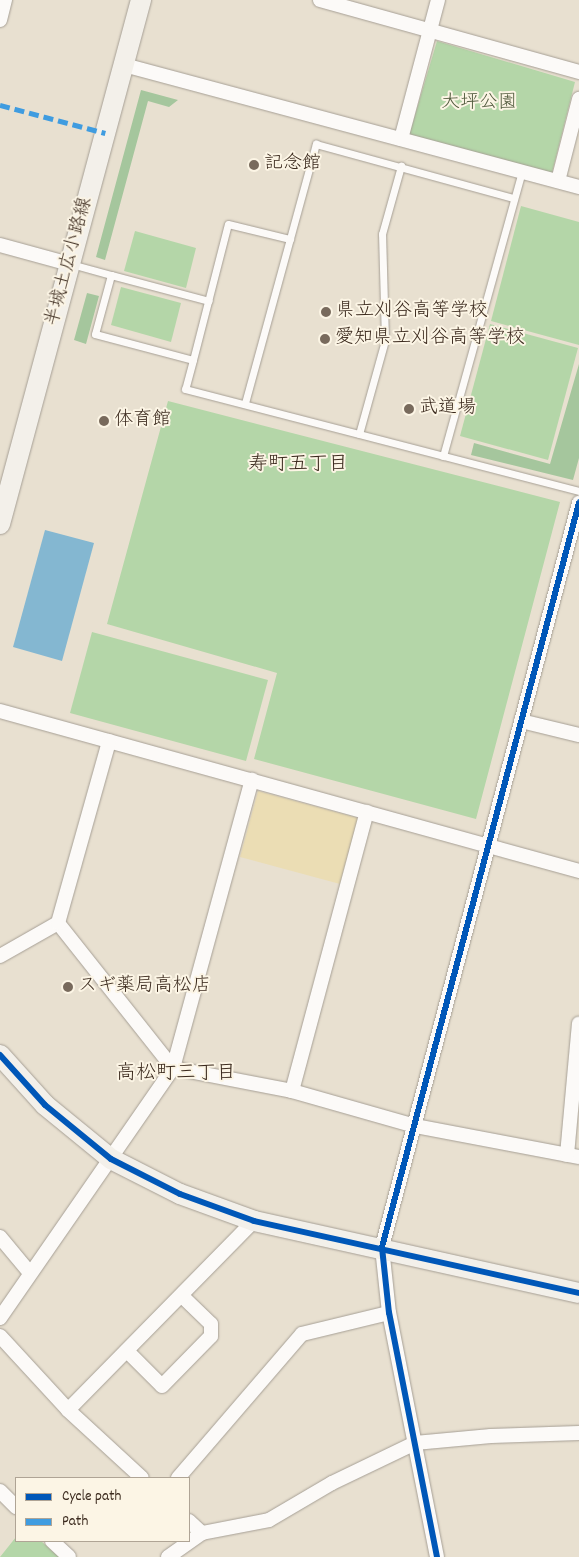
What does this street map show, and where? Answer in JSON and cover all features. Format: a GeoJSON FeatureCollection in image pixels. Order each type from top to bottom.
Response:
{"type":"FeatureCollection","features":[{"type":"Feature","properties":{"kind":"street"},"geometry":{"type":"LineString","coordinates":[[0,20],[5,0]]}},
{"type":"Feature","properties":{"kind":"street","name":"半城土広小路線"},"geometry":{"type":"LineString","coordinates":[[0,524],[141,0]]}},
{"type":"Feature","properties":{"kind":"street"},"geometry":{"type":"LineString","coordinates":[[320,0],[579,72]]}},
{"type":"Feature","properties":{"kind":"street"},"geometry":{"type":"LineString","coordinates":[[401,139],[438,0]]}},
{"type":"Feature","properties":{"kind":"street"},"geometry":{"type":"LineString","coordinates":[[124,65],[579,187]]}},
{"type":"Feature","properties":{"kind":"street"},"geometry":{"type":"LineString","coordinates":[[558,181],[579,99]]}},
{"type":"Feature","properties":{"kind":"street"},"geometry":{"type":"LineString","coordinates":[[0,245],[70,264]]}},
{"type":"Feature","properties":{"kind":"street"},"geometry":{"type":"LineString","coordinates":[[437,1557],[389,1313],[382,1247],[487,847],[577,517],[579,503]]}},
{"type":"Feature","properties":{"kind":"street"},"geometry":{"type":"LineString","coordinates":[[0,711],[579,871]]}},
{"type":"Feature","properties":{"kind":"street"},"geometry":{"type":"LineString","coordinates":[[521,721],[579,734]]}},
{"type":"Feature","properties":{"kind":"street"},"geometry":{"type":"LineString","coordinates":[[0,956],[58,923],[109,742]]}},
{"type":"Feature","properties":{"kind":"street"},"geometry":{"type":"LineString","coordinates":[[0,1318],[75,1206],[111,1159],[173,1068],[252,780]]}},
{"type":"Feature","properties":{"kind":"street"},"geometry":{"type":"LineString","coordinates":[[292,1091],[367,812]]}},
{"type":"Feature","properties":{"kind":"street"},"geometry":{"type":"LineString","coordinates":[[58,923],[173,1068],[292,1091],[415,1126],[573,1156],[579,1024]]}},
{"type":"Feature","properties":{"kind":"street"},"geometry":{"type":"LineString","coordinates":[[0,1055],[45,1105],[111,1159],[180,1194],[254,1221],[382,1247],[579,1293]]}},
{"type":"Feature","properties":{"kind":"street"},"geometry":{"type":"LineString","coordinates":[[68,1410],[254,1221]]}},
{"type":"Feature","properties":{"kind":"street"},"geometry":{"type":"LineString","coordinates":[[0,1237],[30,1274]]}},
{"type":"Feature","properties":{"kind":"street"},"geometry":{"type":"LineString","coordinates":[[127,1351],[162,1386],[211,1336],[211,1324],[182,1296]]}},
{"type":"Feature","properties":{"kind":"street"},"geometry":{"type":"LineString","coordinates":[[179,1477],[302,1334],[389,1313]]}},
{"type":"Feature","properties":{"kind":"street"},"geometry":{"type":"LineString","coordinates":[[0,1336],[68,1410],[141,1477]]}},
{"type":"Feature","properties":{"kind":"street"},"geometry":{"type":"LineString","coordinates":[[190,1541],[202,1533],[268,1520],[332,1483],[416,1444],[491,1436],[579,1433]]}},
{"type":"Feature","properties":{"kind":"street"},"geometry":{"type":"LineString","coordinates":[[0,1491],[15,1506]]}},
{"type":"Feature","properties":{"kind":"street"},"geometry":{"type":"LineString","coordinates":[[190,1522],[202,1533]]}},
{"type":"Feature","properties":{"kind":"street"},"geometry":{"type":"LineString","coordinates":[[53,1542],[69,1557]]}},
{"type":"Feature","properties":{"kind":"street"},"geometry":{"type":"LineString","coordinates":[[168,1557],[189,1542]]}},
{"type":"Feature","properties":{"kind":"lane"},"geometry":{"type":"LineString","coordinates":[[245,403],[316,144],[514,198]]}},
{"type":"Feature","properties":{"kind":"lane"},"geometry":{"type":"LineString","coordinates":[[360,434],[385,340],[382,234],[401,166]]}},
{"type":"Feature","properties":{"kind":"lane"},"geometry":{"type":"LineString","coordinates":[[443,456],[522,172]]}},
{"type":"Feature","properties":{"kind":"lane"},"geometry":{"type":"LineString","coordinates":[[290,239],[228,224],[185,389],[579,491]]}},
{"type":"Feature","properties":{"kind":"lane"},"geometry":{"type":"LineString","coordinates":[[70,264],[209,301]]}},
{"type":"Feature","properties":{"kind":"lane"},"geometry":{"type":"LineString","coordinates":[[110,275],[95,334],[193,360]]}},
{"type":"Feature","properties":{"kind":"green space","name":"大坪公園"},"geometry":{"type":"Polygon","coordinates":[[[437,41],[575,82],[552,173],[409,135],[437,41]]]}},
{"type":"Feature","properties":{"kind":"green space"},"geometry":{"type":"Polygon","coordinates":[[[141,90],[178,100],[169,107],[148,101],[105,260],[96,257],[141,90]]]}},
{"type":"Feature","properties":{"kind":"green space"},"geometry":{"type":"Polygon","coordinates":[[[521,206],[579,222],[579,345],[491,321],[521,206]]]}},
{"type":"Feature","properties":{"kind":"green space"},"geometry":{"type":"Polygon","coordinates":[[[135,231],[196,248],[186,288],[124,271],[135,231]]]}},
{"type":"Feature","properties":{"kind":"green space"},"geometry":{"type":"Polygon","coordinates":[[[121,287],[181,303],[171,342],[111,325],[121,287]]]}},
{"type":"Feature","properties":{"kind":"green space"},"geometry":{"type":"Polygon","coordinates":[[[87,293],[99,296],[86,344],[74,340],[87,293]]]}},
{"type":"Feature","properties":{"kind":"green space"},"geometry":{"type":"Polygon","coordinates":[[[490,324],[578,348],[548,460],[460,436],[490,324]]]}},
{"type":"Feature","properties":{"kind":"green space"},"geometry":{"type":"Polygon","coordinates":[[[579,364],[579,458],[573,480],[471,455],[474,443],[550,464],[579,364]]]}},
{"type":"Feature","properties":{"kind":"green space"},"geometry":{"type":"Polygon","coordinates":[[[168,401],[560,502],[476,819],[254,759],[277,673],[107,624],[168,401]]]}},
{"type":"Feature","properties":{"kind":"green space"},"geometry":{"type":"Polygon","coordinates":[[[92,632],[268,680],[246,761],[70,713],[92,632]]]}},
{"type":"Feature","properties":{"kind":"green space"},"geometry":{"type":"Polygon","coordinates":[[[15,1538],[15,1542],[42,1542],[59,1557],[0,1557],[15,1538]]]}},
{"type":"Feature","properties":{"kind":"sand"},"geometry":{"type":"Polygon","coordinates":[[[258,791],[358,818],[340,884],[240,857],[258,791]]]}},
{"type":"Feature","properties":{"kind":"water"},"geometry":{"type":"Polygon","coordinates":[[[45,530],[94,543],[62,661],[13,647],[45,530]]]}},
{"type":"Feature","properties":{"kind":"marked path"},"geometry":{"type":"LineString","coordinates":[[0,105],[105,133]]}},
{"type":"Feature","properties":{"kind":"cycle path"},"geometry":{"type":"LineString","coordinates":[[437,1557],[389,1313],[382,1247],[579,503]]}},
{"type":"Feature","properties":{"kind":"cycle path"},"geometry":{"type":"LineString","coordinates":[[0,1055],[45,1105],[111,1159],[180,1194],[254,1221],[579,1293]]}},
{"type":"Feature","properties":{"kind":"place","name":"記念館"},"geometry":{"type":"Point","coordinates":[254,165]}},
{"type":"Feature","properties":{"kind":"place","name":"県立刈谷高等学校"},"geometry":{"type":"Point","coordinates":[326,312]}},
{"type":"Feature","properties":{"kind":"place","name":"愛知県立刈谷高等学校"},"geometry":{"type":"Point","coordinates":[325,339]}},
{"type":"Feature","properties":{"kind":"place","name":"武道場"},"geometry":{"type":"Point","coordinates":[409,409]}},
{"type":"Feature","properties":{"kind":"place","name":"体育館"},"geometry":{"type":"Point","coordinates":[104,421]}},
{"type":"Feature","properties":{"kind":"place","name":"スギ薬局高松店"},"geometry":{"type":"Point","coordinates":[68,987]}},
{"type":"Feature","properties":{"kind":"district","name":"寿町五丁目"},"geometry":{"type":"Point","coordinates":[298,465]}},
{"type":"Feature","properties":{"kind":"district","name":"高松町三丁目"},"geometry":{"type":"Point","coordinates":[176,1074]}}]}
